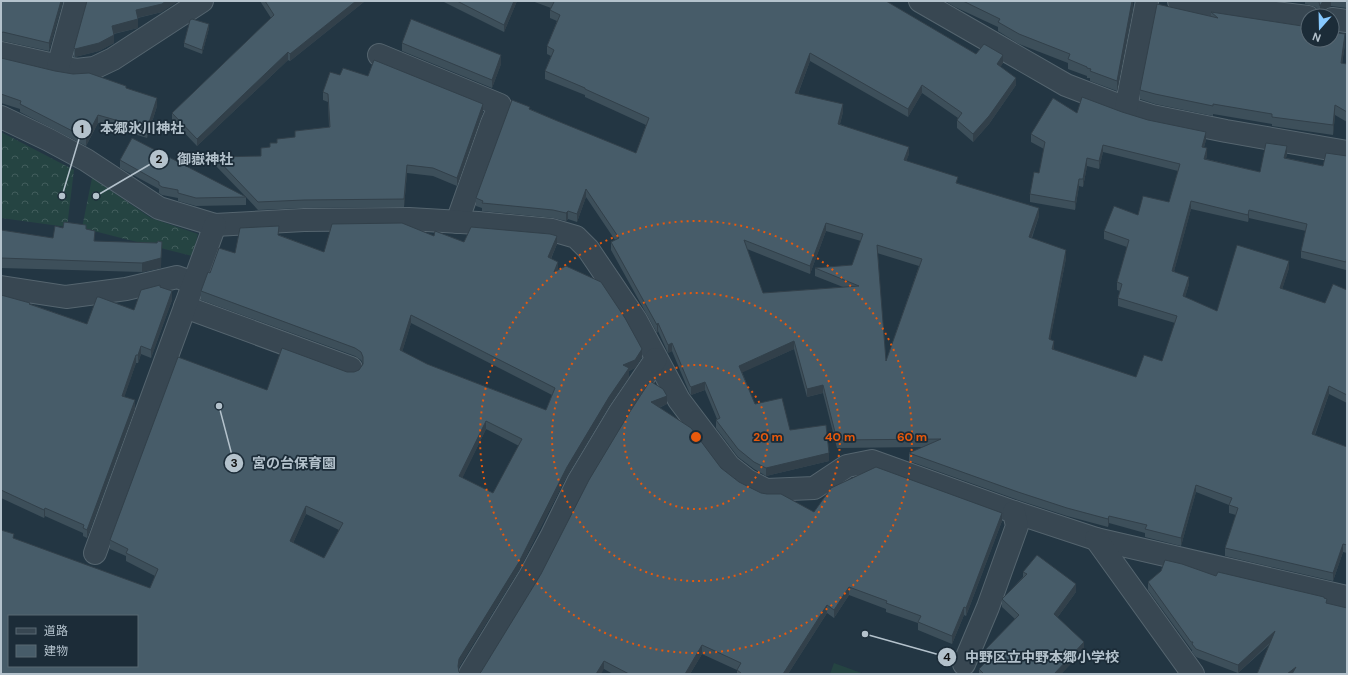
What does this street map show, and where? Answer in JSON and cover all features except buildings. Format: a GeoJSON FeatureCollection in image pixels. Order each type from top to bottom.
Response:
{"type":"FeatureCollection","features":[{"type":"Feature","properties":{"kind":"street"},"geometry":{"type":"LineString","coordinates":[[58,67],[76,1]]}},
{"type":"Feature","properties":{"kind":"street"},"geometry":{"type":"LineString","coordinates":[[1,53],[76,70],[94,68],[112,60],[202,1]]}},
{"type":"Feature","properties":{"kind":"street"},"geometry":{"type":"LineString","coordinates":[[920,1],[1066,85],[1126,108],[1152,116],[1226,131],[1347,152]]}},
{"type":"Feature","properties":{"kind":"street"},"geometry":{"type":"LineString","coordinates":[[1126,108],[1147,1]]}},
{"type":"Feature","properties":{"kind":"street"},"geometry":{"type":"LineString","coordinates":[[1179,1],[1300,16]]}},
{"type":"Feature","properties":{"kind":"street"},"geometry":{"type":"LineString","coordinates":[[379,56],[500,105],[492,123],[457,222]]}},
{"type":"Feature","properties":{"kind":"street"},"geometry":{"type":"LineString","coordinates":[[1,117],[86,160],[159,208],[215,225],[304,220],[409,219],[552,230],[576,237],[588,249],[632,313],[679,400],[729,466],[747,480],[766,490],[814,488],[847,466],[872,460],[1014,512],[1096,539],[1347,597]]}},
{"type":"Feature","properties":{"kind":"street"},"geometry":{"type":"LineString","coordinates":[[94,552],[215,225]]}},
{"type":"Feature","properties":{"kind":"street"},"geometry":{"type":"LineString","coordinates":[[1,287],[66,297],[126,290],[177,278],[194,283]]}},
{"type":"Feature","properties":{"kind":"street"},"geometry":{"type":"LineString","coordinates":[[185,307],[351,368]]}},
{"type":"Feature","properties":{"kind":"street"},"geometry":{"type":"LineString","coordinates":[[470,674],[530,576],[578,482],[620,412],[656,359]]}},
{"type":"Feature","properties":{"kind":"street"},"geometry":{"type":"LineString","coordinates":[[964,664],[988,607],[1017,526],[1014,512]]}},
{"type":"Feature","properties":{"kind":"street"},"geometry":{"type":"LineString","coordinates":[[1096,539],[1193,674]]}},
{"type":"Feature","properties":{"kind":"green space"},"geometry":{"type":"Polygon","coordinates":[[[1,132],[74,170],[67,227],[1,218],[1,132]]]}},
{"type":"Feature","properties":{"kind":"green space"},"geometry":{"type":"Polygon","coordinates":[[[92,178],[151,218],[198,234],[192,256],[82,228],[92,178]]]}},
{"type":"Feature","properties":{"kind":"green space"},"geometry":{"type":"Polygon","coordinates":[[[834,663],[864,674],[830,674],[834,663]]]}},
{"type":"Feature","properties":{"kind":"place","name":"本郷氷川神社"},"geometry":{"type":"Point","coordinates":[62,196]}},
{"type":"Feature","properties":{"kind":"place","name":"御嶽神社"},"geometry":{"type":"Point","coordinates":[96,196]}},
{"type":"Feature","properties":{"kind":"place","name":"宮の台保育園"},"geometry":{"type":"Point","coordinates":[219,406]}},
{"type":"Feature","properties":{"kind":"place","name":"中野区立中野本郷小学校"},"geometry":{"type":"Point","coordinates":[865,634]}}]}
